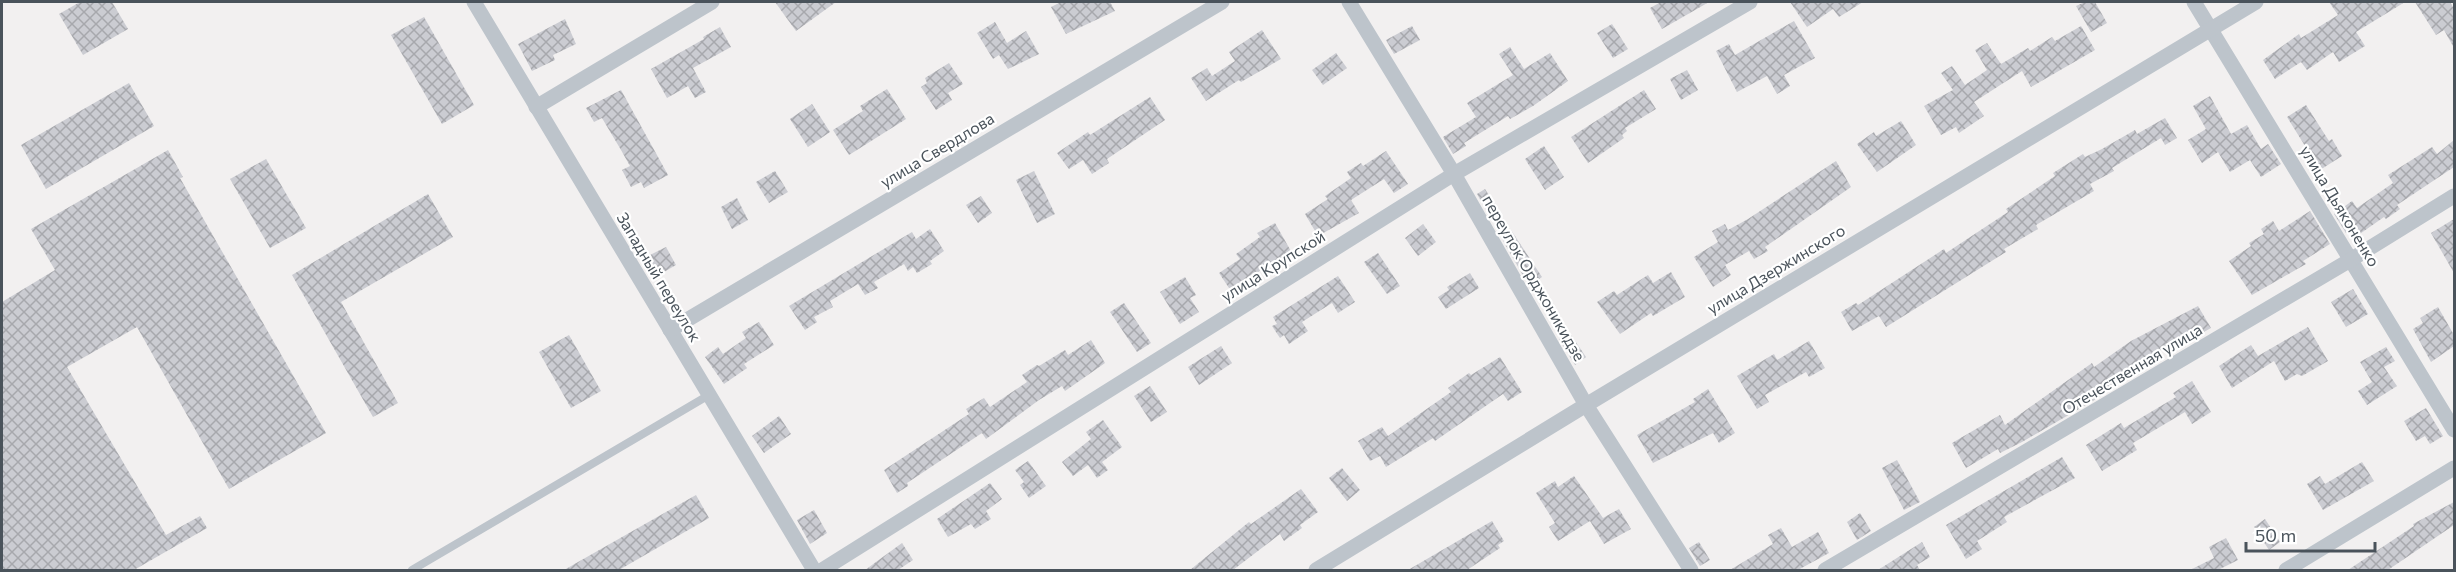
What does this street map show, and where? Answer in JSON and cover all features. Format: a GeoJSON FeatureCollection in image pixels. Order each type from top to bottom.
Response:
{"type":"FeatureCollection","features":[{"type":"Feature","properties":{"kind":"street","name":"Западный переулок"},"geometry":{"type":"LineString","coordinates":[[474,2],[814,570]]}},
{"type":"Feature","properties":{"kind":"street"},"geometry":{"type":"LineString","coordinates":[[536,106],[711,2]]}},
{"type":"Feature","properties":{"kind":"street","name":"улица Свердлова"},"geometry":{"type":"LineString","coordinates":[[670,330],[1222,2]]}},
{"type":"Feature","properties":{"kind":"street","name":"переулок Орджоникидзе"},"geometry":{"type":"LineString","coordinates":[[1348,2],[1454,174],[1586,405],[1691,570]]}},
{"type":"Feature","properties":{"kind":"street","name":"улица Крупской"},"geometry":{"type":"LineString","coordinates":[[822,570],[1454,174],[1750,2]]}},
{"type":"Feature","properties":{"kind":"street","name":"улица Дьяконенко"},"geometry":{"type":"LineString","coordinates":[[2194,2],[2454,430]]}},
{"type":"Feature","properties":{"kind":"street","name":"улица Дзержинского"},"geometry":{"type":"LineString","coordinates":[[1316,570],[2256,2]]}},
{"type":"Feature","properties":{"kind":"street","name":"Отечественная улица"},"geometry":{"type":"LineString","coordinates":[[1825,570],[2352,260],[2454,196]]}},
{"type":"Feature","properties":{"kind":"street"},"geometry":{"type":"LineString","coordinates":[[2286,570],[2454,468]]}},
{"type":"Feature","properties":{"kind":"lane"},"geometry":{"type":"LineString","coordinates":[[412,570],[709,395]]}},
{"type":"Feature","properties":{"kind":"building"},"geometry":{"type":"Polygon","coordinates":[[[80,2],[112,2],[128,29],[83,55],[59,14],[80,2]]]}},
{"type":"Feature","properties":{"kind":"building"},"geometry":{"type":"Polygon","coordinates":[[[775,2],[836,2],[796,31],[775,2]]]}},
{"type":"Feature","properties":{"kind":"building"},"geometry":{"type":"Polygon","coordinates":[[[1061,2],[1110,2],[1115,11],[1066,34],[1051,7],[1061,2]]]}},
{"type":"Feature","properties":{"kind":"building"},"geometry":{"type":"Polygon","coordinates":[[[1661,2],[1709,2],[1662,29],[1650,8],[1661,2]]]}},
{"type":"Feature","properties":{"kind":"building"},"geometry":{"type":"Polygon","coordinates":[[[1790,2],[1863,2],[1839,17],[1833,9],[1807,27],[1790,2]]]}},
{"type":"Feature","properties":{"kind":"building"},"geometry":{"type":"Polygon","coordinates":[[[2085,2],[2095,2],[2107,23],[2091,32],[2076,6],[2085,2]]]}},
{"type":"Feature","properties":{"kind":"building"},"geometry":{"type":"Polygon","coordinates":[[[2329,2],[2405,2],[2356,32],[2365,46],[2339,62],[2333,52],[2307,70],[2301,62],[2275,79],[2263,60],[2299,34],[2301,38],[2338,15],[2329,2]]]}},
{"type":"Feature","properties":{"kind":"building"},"geometry":{"type":"Polygon","coordinates":[[[2415,2],[2450,2],[2454,9],[2454,48],[2444,30],[2436,35],[2415,2]]]}},
{"type":"Feature","properties":{"kind":"building"},"geometry":{"type":"Polygon","coordinates":[[[424,17],[474,105],[442,124],[391,35],[424,17]]]}},
{"type":"Feature","properties":{"kind":"building"},"geometry":{"type":"Polygon","coordinates":[[[565,19],[576,44],[553,55],[555,60],[532,71],[518,44],[565,19]]]}},
{"type":"Feature","properties":{"kind":"building"},"geometry":{"type":"Polygon","coordinates":[[[1794,21],[1815,58],[1784,75],[1790,86],[1777,94],[1767,76],[1737,92],[1716,51],[1729,44],[1735,55],[1794,21]]]}},
{"type":"Feature","properties":{"kind":"building"},"geometry":{"type":"Polygon","coordinates":[[[995,22],[1007,43],[1026,31],[1039,54],[1008,69],[999,55],[993,59],[977,33],[995,22]]]}},
{"type":"Feature","properties":{"kind":"building"},"geometry":{"type":"Polygon","coordinates":[[[1612,24],[1628,49],[1613,58],[1597,33],[1612,24]]]}},
{"type":"Feature","properties":{"kind":"building"},"geometry":{"type":"Polygon","coordinates":[[[1412,26],[1420,40],[1394,54],[1386,40],[1412,26]]]}},
{"type":"Feature","properties":{"kind":"building"},"geometry":{"type":"Polygon","coordinates":[[[2081,26],[2095,50],[2031,87],[2022,71],[1974,102],[1984,116],[1959,133],[1956,127],[1941,135],[1924,106],[1953,90],[1941,73],[1952,66],[1965,85],[1987,70],[1975,50],[1987,43],[2001,64],[2028,48],[2030,51],[2052,37],[2055,41],[2081,26]]]}},
{"type":"Feature","properties":{"kind":"building"},"geometry":{"type":"Polygon","coordinates":[[[720,27],[731,47],[693,68],[706,92],[695,98],[688,86],[667,98],[651,69],[704,39],[703,37],[720,27]]]}},
{"type":"Feature","properties":{"kind":"building"},"geometry":{"type":"Polygon","coordinates":[[[1262,30],[1281,59],[1241,82],[1239,80],[1206,101],[1191,78],[1207,68],[1212,76],[1235,61],[1229,52],[1262,30]]]}},
{"type":"Feature","properties":{"kind":"building"},"geometry":{"type":"Polygon","coordinates":[[[1510,47],[1524,69],[1550,53],[1568,81],[1533,106],[1510,119],[1508,116],[1464,143],[1466,146],[1453,154],[1443,137],[1476,117],[1467,103],[1513,75],[1499,54],[1510,47]]]}},
{"type":"Feature","properties":{"kind":"building"},"geometry":{"type":"Polygon","coordinates":[[[1336,53],[1347,68],[1323,85],[1312,70],[1336,53]]]}},
{"type":"Feature","properties":{"kind":"building"},"geometry":{"type":"Polygon","coordinates":[[[949,63],[963,84],[948,93],[952,100],[936,110],[921,87],[927,83],[925,78],[949,63]]]}},
{"type":"Feature","properties":{"kind":"building"},"geometry":{"type":"Polygon","coordinates":[[[1687,70],[1698,90],[1681,100],[1670,79],[1687,70]]]}},
{"type":"Feature","properties":{"kind":"building"},"geometry":{"type":"Polygon","coordinates":[[[129,83],[154,126],[46,189],[21,145],[129,83]]]}},
{"type":"Feature","properties":{"kind":"building"},"geometry":{"type":"Polygon","coordinates":[[[887,89],[906,119],[849,155],[833,130],[863,111],[860,106],[887,89]]]}},
{"type":"Feature","properties":{"kind":"building"},"geometry":{"type":"Polygon","coordinates":[[[621,90],[668,175],[644,188],[641,182],[631,187],[622,170],[630,166],[621,150],[602,118],[594,122],[586,108],[621,90]]]}},
{"type":"Feature","properties":{"kind":"building"},"geometry":{"type":"Polygon","coordinates":[[[1644,90],[1656,109],[1625,128],[1627,131],[1622,135],[1624,138],[1588,163],[1571,137],[1644,90]]]}},
{"type":"Feature","properties":{"kind":"building"},"geometry":{"type":"Polygon","coordinates":[[[2210,96],[2231,134],[2247,125],[2261,149],[2268,144],[2281,164],[2261,177],[2250,160],[2230,172],[2218,152],[2202,163],[2188,140],[2206,129],[2193,106],[2210,96]]]}},
{"type":"Feature","properties":{"kind":"building"},"geometry":{"type":"Polygon","coordinates":[[[1150,97],[1165,120],[1107,159],[1109,163],[1092,174],[1083,160],[1069,169],[1057,153],[1088,132],[1090,135],[1150,97]]]}},
{"type":"Feature","properties":{"kind":"building"},"geometry":{"type":"Polygon","coordinates":[[[812,104],[830,132],[808,147],[790,119],[812,104]]]}},
{"type":"Feature","properties":{"kind":"building"},"geometry":{"type":"Polygon","coordinates":[[[2306,105],[2329,141],[2332,139],[2342,156],[2320,170],[2287,117],[2306,105]]]}},
{"type":"Feature","properties":{"kind":"building"},"geometry":{"type":"Polygon","coordinates":[[[2165,118],[2177,138],[2165,145],[2161,138],[2112,168],[2114,171],[2090,184],[2094,191],[2036,225],[2038,229],[2004,249],[2006,252],[1886,327],[1879,316],[1852,331],[1841,312],[1856,303],[1858,305],[1944,249],[1946,253],[2008,212],[2006,209],[2055,176],[2053,173],[2083,154],[2085,157],[2135,130],[2137,134],[2165,118]]]}},
{"type":"Feature","properties":{"kind":"building"},"geometry":{"type":"Polygon","coordinates":[[[1901,121],[1916,145],[1877,172],[1857,144],[1874,132],[1876,136],[1901,121]]]}},
{"type":"Feature","properties":{"kind":"building"},"geometry":{"type":"Polygon","coordinates":[[[2454,140],[2454,167],[2397,205],[2400,209],[2386,219],[2384,217],[2354,238],[2349,231],[2346,233],[2334,214],[2352,201],[2357,208],[2393,183],[2388,175],[2432,147],[2437,154],[2454,140]]]}},
{"type":"Feature","properties":{"kind":"building"},"geometry":{"type":"Polygon","coordinates":[[[1544,146],[1564,177],[1545,190],[1525,159],[1544,146]]]}},
{"type":"Feature","properties":{"kind":"building"},"geometry":{"type":"Polygon","coordinates":[[[168,150],[183,177],[180,178],[326,433],[229,489],[137,327],[67,367],[166,535],[200,516],[207,528],[134,570],[2,570],[2,302],[55,270],[31,229],[168,150]]]}},
{"type":"Feature","properties":{"kind":"building"},"geometry":{"type":"Polygon","coordinates":[[[1386,151],[1408,184],[1394,193],[1384,179],[1351,200],[1359,213],[1318,236],[1305,214],[1328,199],[1325,196],[1351,178],[1347,172],[1361,163],[1363,166],[1386,151]]]}},
{"type":"Feature","properties":{"kind":"building"},"geometry":{"type":"Polygon","coordinates":[[[266,159],[306,228],[270,248],[230,179],[266,159]]]}},
{"type":"Feature","properties":{"kind":"building"},"geometry":{"type":"Polygon","coordinates":[[[1836,161],[1851,187],[1765,247],[1768,251],[1754,259],[1749,251],[1725,265],[1731,275],[1713,287],[1694,257],[1718,242],[1712,231],[1725,224],[1728,230],[1748,219],[1836,161]]]}},
{"type":"Feature","properties":{"kind":"building"},"geometry":{"type":"Polygon","coordinates":[[[775,171],[788,192],[769,203],[756,182],[775,171]]]}},
{"type":"Feature","properties":{"kind":"building"},"geometry":{"type":"Polygon","coordinates":[[[1034,171],[1055,214],[1037,223],[1016,180],[1034,171]]]}},
{"type":"Feature","properties":{"kind":"building"},"geometry":{"type":"Polygon","coordinates":[[[1485,189],[1496,206],[1487,212],[1477,194],[1485,189]]]}},
{"type":"Feature","properties":{"kind":"building"},"geometry":{"type":"Polygon","coordinates":[[[428,194],[453,237],[341,302],[398,403],[373,417],[292,275],[428,194]]]}},
{"type":"Feature","properties":{"kind":"building"},"geometry":{"type":"Polygon","coordinates":[[[981,196],[992,213],[978,223],[966,205],[981,196]]]}},
{"type":"Feature","properties":{"kind":"building"},"geometry":{"type":"Polygon","coordinates":[[[737,198],[748,220],[732,229],[721,207],[737,198]]]}},
{"type":"Feature","properties":{"kind":"building"},"geometry":{"type":"Polygon","coordinates":[[[2310,211],[2330,244],[2303,261],[2306,264],[2252,295],[2229,261],[2251,246],[2249,243],[2264,234],[2261,229],[2273,221],[2279,231],[2310,211]]]}},
{"type":"Feature","properties":{"kind":"building"},"geometry":{"type":"Polygon","coordinates":[[[2454,219],[2454,273],[2431,233],[2454,219]]]}},
{"type":"Feature","properties":{"kind":"building"},"geometry":{"type":"Polygon","coordinates":[[[1275,223],[1292,253],[1274,261],[1231,291],[1219,273],[1240,259],[1236,254],[1260,237],[1257,233],[1275,223]]]}},
{"type":"Feature","properties":{"kind":"building"},"geometry":{"type":"Polygon","coordinates":[[[1423,224],[1436,242],[1418,256],[1405,238],[1423,224]]]}},
{"type":"Feature","properties":{"kind":"building"},"geometry":{"type":"Polygon","coordinates":[[[930,229],[944,251],[930,261],[932,264],[917,273],[913,267],[908,271],[904,264],[874,282],[878,288],[865,295],[858,284],[830,301],[833,307],[814,317],[817,322],[805,330],[789,306],[912,232],[916,239],[930,229]]]}},
{"type":"Feature","properties":{"kind":"building"},"geometry":{"type":"Polygon","coordinates":[[[1511,230],[1542,277],[1529,286],[1501,237],[1511,230]]]}},
{"type":"Feature","properties":{"kind":"building"},"geometry":{"type":"Polygon","coordinates":[[[666,247],[676,265],[657,276],[646,257],[666,247]]]}},
{"type":"Feature","properties":{"kind":"building"},"geometry":{"type":"Polygon","coordinates":[[[1378,253],[1400,286],[1387,294],[1364,262],[1378,253]]]}},
{"type":"Feature","properties":{"kind":"building"},"geometry":{"type":"Polygon","coordinates":[[[1671,272],[1685,297],[1653,316],[1651,313],[1620,334],[1597,302],[1614,291],[1617,295],[1648,275],[1653,283],[1671,272]]]}},
{"type":"Feature","properties":{"kind":"building"},"geometry":{"type":"Polygon","coordinates":[[[1470,273],[1479,288],[1446,309],[1438,297],[1449,290],[1447,287],[1470,273]]]}},
{"type":"Feature","properties":{"kind":"building"},"geometry":{"type":"Polygon","coordinates":[[[1338,276],[1355,302],[1338,313],[1332,303],[1302,322],[1308,331],[1289,344],[1284,335],[1280,338],[1272,326],[1277,324],[1273,317],[1338,276]]]}},
{"type":"Feature","properties":{"kind":"building"},"geometry":{"type":"Polygon","coordinates":[[[1185,277],[1196,295],[1190,298],[1199,312],[1180,324],[1160,292],[1185,277]]]}},
{"type":"Feature","properties":{"kind":"building"},"geometry":{"type":"Polygon","coordinates":[[[2353,289],[2368,314],[2346,327],[2331,302],[2353,289]]]}},
{"type":"Feature","properties":{"kind":"building"},"geometry":{"type":"Polygon","coordinates":[[[1124,303],[1151,343],[1137,352],[1110,312],[1124,303]]]}},
{"type":"Feature","properties":{"kind":"building"},"geometry":{"type":"Polygon","coordinates":[[[2198,306],[2211,328],[2193,338],[2190,333],[2145,360],[2148,364],[2096,399],[2022,442],[2000,453],[1998,449],[1966,468],[1952,443],[2000,415],[2005,425],[2092,363],[2094,367],[2131,341],[2198,306]]]}},
{"type":"Feature","properties":{"kind":"building"},"geometry":{"type":"Polygon","coordinates":[[[2438,307],[2454,335],[2454,346],[2431,362],[2413,329],[2423,323],[2420,318],[2438,307]]]}},
{"type":"Feature","properties":{"kind":"building"},"geometry":{"type":"Polygon","coordinates":[[[759,322],[774,345],[744,364],[747,368],[724,384],[705,357],[718,347],[723,354],[746,338],[742,332],[759,322]]]}},
{"type":"Feature","properties":{"kind":"building"},"geometry":{"type":"Polygon","coordinates":[[[2308,327],[2328,361],[2302,376],[2297,374],[2285,381],[2274,361],[2232,388],[2219,366],[2251,345],[2258,356],[2308,327]]]}},
{"type":"Feature","properties":{"kind":"building"},"geometry":{"type":"Polygon","coordinates":[[[1569,332],[1586,357],[1575,365],[1559,339],[1569,332]]]}},
{"type":"Feature","properties":{"kind":"building"},"geometry":{"type":"Polygon","coordinates":[[[569,335],[601,391],[571,408],[539,352],[569,335]]]}},
{"type":"Feature","properties":{"kind":"building"},"geometry":{"type":"Polygon","coordinates":[[[1091,340],[1105,363],[1065,391],[1062,386],[1039,400],[986,439],[982,433],[907,483],[908,486],[897,493],[884,470],[969,414],[966,409],[984,398],[990,407],[1027,382],[1022,375],[1037,365],[1039,366],[1065,350],[1068,355],[1091,340]]]}},
{"type":"Feature","properties":{"kind":"building"},"geometry":{"type":"Polygon","coordinates":[[[1809,341],[1825,368],[1809,377],[1806,372],[1765,395],[1769,402],[1757,409],[1737,376],[1774,354],[1777,360],[1809,341]]]}},
{"type":"Feature","properties":{"kind":"building"},"geometry":{"type":"Polygon","coordinates":[[[1221,346],[1232,363],[1199,385],[1188,367],[1221,346]]]}},
{"type":"Feature","properties":{"kind":"building"},"geometry":{"type":"Polygon","coordinates":[[[2386,347],[2395,361],[2384,367],[2397,386],[2367,405],[2358,391],[2372,382],[2360,362],[2386,347]]]}},
{"type":"Feature","properties":{"kind":"building"},"geometry":{"type":"Polygon","coordinates":[[[1500,357],[1522,392],[1508,401],[1503,394],[1435,441],[1433,438],[1386,467],[1380,456],[1370,461],[1358,441],[1382,427],[1388,436],[1451,392],[1448,388],[1469,373],[1471,375],[1500,357]]]}},
{"type":"Feature","properties":{"kind":"building"},"geometry":{"type":"Polygon","coordinates":[[[2192,381],[2211,412],[2192,424],[2185,412],[2133,443],[2137,450],[2102,471],[2086,445],[2121,423],[2124,428],[2176,397],[2173,393],[2192,381]]]}},
{"type":"Feature","properties":{"kind":"building"},"geometry":{"type":"Polygon","coordinates":[[[1150,386],[1167,412],[1151,422],[1134,396],[1150,386]]]}},
{"type":"Feature","properties":{"kind":"building"},"geometry":{"type":"Polygon","coordinates":[[[1708,389],[1735,433],[1719,443],[1713,433],[1653,463],[1637,435],[1695,402],[1693,399],[1708,389]]]}},
{"type":"Feature","properties":{"kind":"building"},"geometry":{"type":"Polygon","coordinates":[[[2426,408],[2443,436],[2430,444],[2425,436],[2416,441],[2404,421],[2426,408]]]}},
{"type":"Feature","properties":{"kind":"building"},"geometry":{"type":"Polygon","coordinates":[[[779,416],[791,434],[764,453],[752,436],[779,416]]]}},
{"type":"Feature","properties":{"kind":"building"},"geometry":{"type":"Polygon","coordinates":[[[1103,420],[1122,447],[1102,462],[1108,470],[1097,478],[1088,465],[1073,476],[1062,462],[1091,439],[1086,432],[1103,420]]]}},
{"type":"Feature","properties":{"kind":"building"},"geometry":{"type":"Polygon","coordinates":[[[2062,457],[2075,478],[2004,517],[2007,522],[1977,541],[1982,549],[1966,559],[1946,525],[2062,457]]]}},
{"type":"Feature","properties":{"kind":"building"},"geometry":{"type":"Polygon","coordinates":[[[1897,460],[1920,502],[1904,510],[1882,468],[1897,460]]]}},
{"type":"Feature","properties":{"kind":"building"},"geometry":{"type":"Polygon","coordinates":[[[1028,461],[1046,486],[1029,498],[1020,485],[1024,482],[1015,470],[1028,461]]]}},
{"type":"Feature","properties":{"kind":"building"},"geometry":{"type":"Polygon","coordinates":[[[2362,462],[2374,481],[2323,510],[2307,484],[2320,476],[2325,484],[2362,462]]]}},
{"type":"Feature","properties":{"kind":"building"},"geometry":{"type":"Polygon","coordinates":[[[1342,468],[1360,490],[1347,501],[1329,478],[1342,468]]]}},
{"type":"Feature","properties":{"kind":"building"},"geometry":{"type":"Polygon","coordinates":[[[1574,476],[1603,518],[1619,509],[1631,529],[1604,544],[1590,521],[1558,541],[1549,527],[1555,523],[1536,493],[1555,481],[1558,487],[1574,476]]]}},
{"type":"Feature","properties":{"kind":"building"},"geometry":{"type":"Polygon","coordinates":[[[990,483],[1002,499],[986,511],[991,519],[975,529],[971,524],[948,537],[937,519],[990,483]]]}},
{"type":"Feature","properties":{"kind":"building"},"geometry":{"type":"Polygon","coordinates":[[[1301,489],[1318,512],[1300,525],[1302,528],[1284,541],[1280,534],[1233,570],[1190,570],[1249,522],[1251,524],[1301,489]]]}},
{"type":"Feature","properties":{"kind":"building"},"geometry":{"type":"Polygon","coordinates":[[[696,495],[709,518],[619,570],[564,570],[696,495]]]}},
{"type":"Feature","properties":{"kind":"building"},"geometry":{"type":"Polygon","coordinates":[[[2454,502],[2454,525],[2388,570],[2348,570],[2414,526],[2413,524],[2454,502]]]}},
{"type":"Feature","properties":{"kind":"building"},"geometry":{"type":"Polygon","coordinates":[[[814,510],[827,533],[810,544],[797,520],[814,510]]]}},
{"type":"Feature","properties":{"kind":"building"},"geometry":{"type":"Polygon","coordinates":[[[1860,513],[1871,531],[1857,540],[1847,522],[1860,513]]]}},
{"type":"Feature","properties":{"kind":"building"},"geometry":{"type":"Polygon","coordinates":[[[2265,519],[2280,542],[2269,550],[2254,527],[2265,519]]]}},
{"type":"Feature","properties":{"kind":"building"},"geometry":{"type":"Polygon","coordinates":[[[1492,521],[1504,541],[1498,545],[1500,548],[1467,570],[1408,570],[1492,521]]]}},
{"type":"Feature","properties":{"kind":"building"},"geometry":{"type":"Polygon","coordinates":[[[1781,528],[1792,547],[1818,532],[1829,553],[1798,570],[1730,570],[1773,544],[1768,535],[1781,528]]]}},
{"type":"Feature","properties":{"kind":"building"},"geometry":{"type":"Polygon","coordinates":[[[2226,538],[2238,560],[2218,570],[2190,570],[2214,558],[2209,547],[2226,538]]]}},
{"type":"Feature","properties":{"kind":"building"},"geometry":{"type":"Polygon","coordinates":[[[1699,542],[1710,560],[1700,566],[1689,548],[1699,542]]]}},
{"type":"Feature","properties":{"kind":"building"},"geometry":{"type":"Polygon","coordinates":[[[1922,542],[1930,557],[1917,565],[1920,570],[1878,570],[1922,542]]]}},
{"type":"Feature","properties":{"kind":"building"},"geometry":{"type":"Polygon","coordinates":[[[902,543],[913,560],[898,570],[865,570],[902,543]]]}}]}
